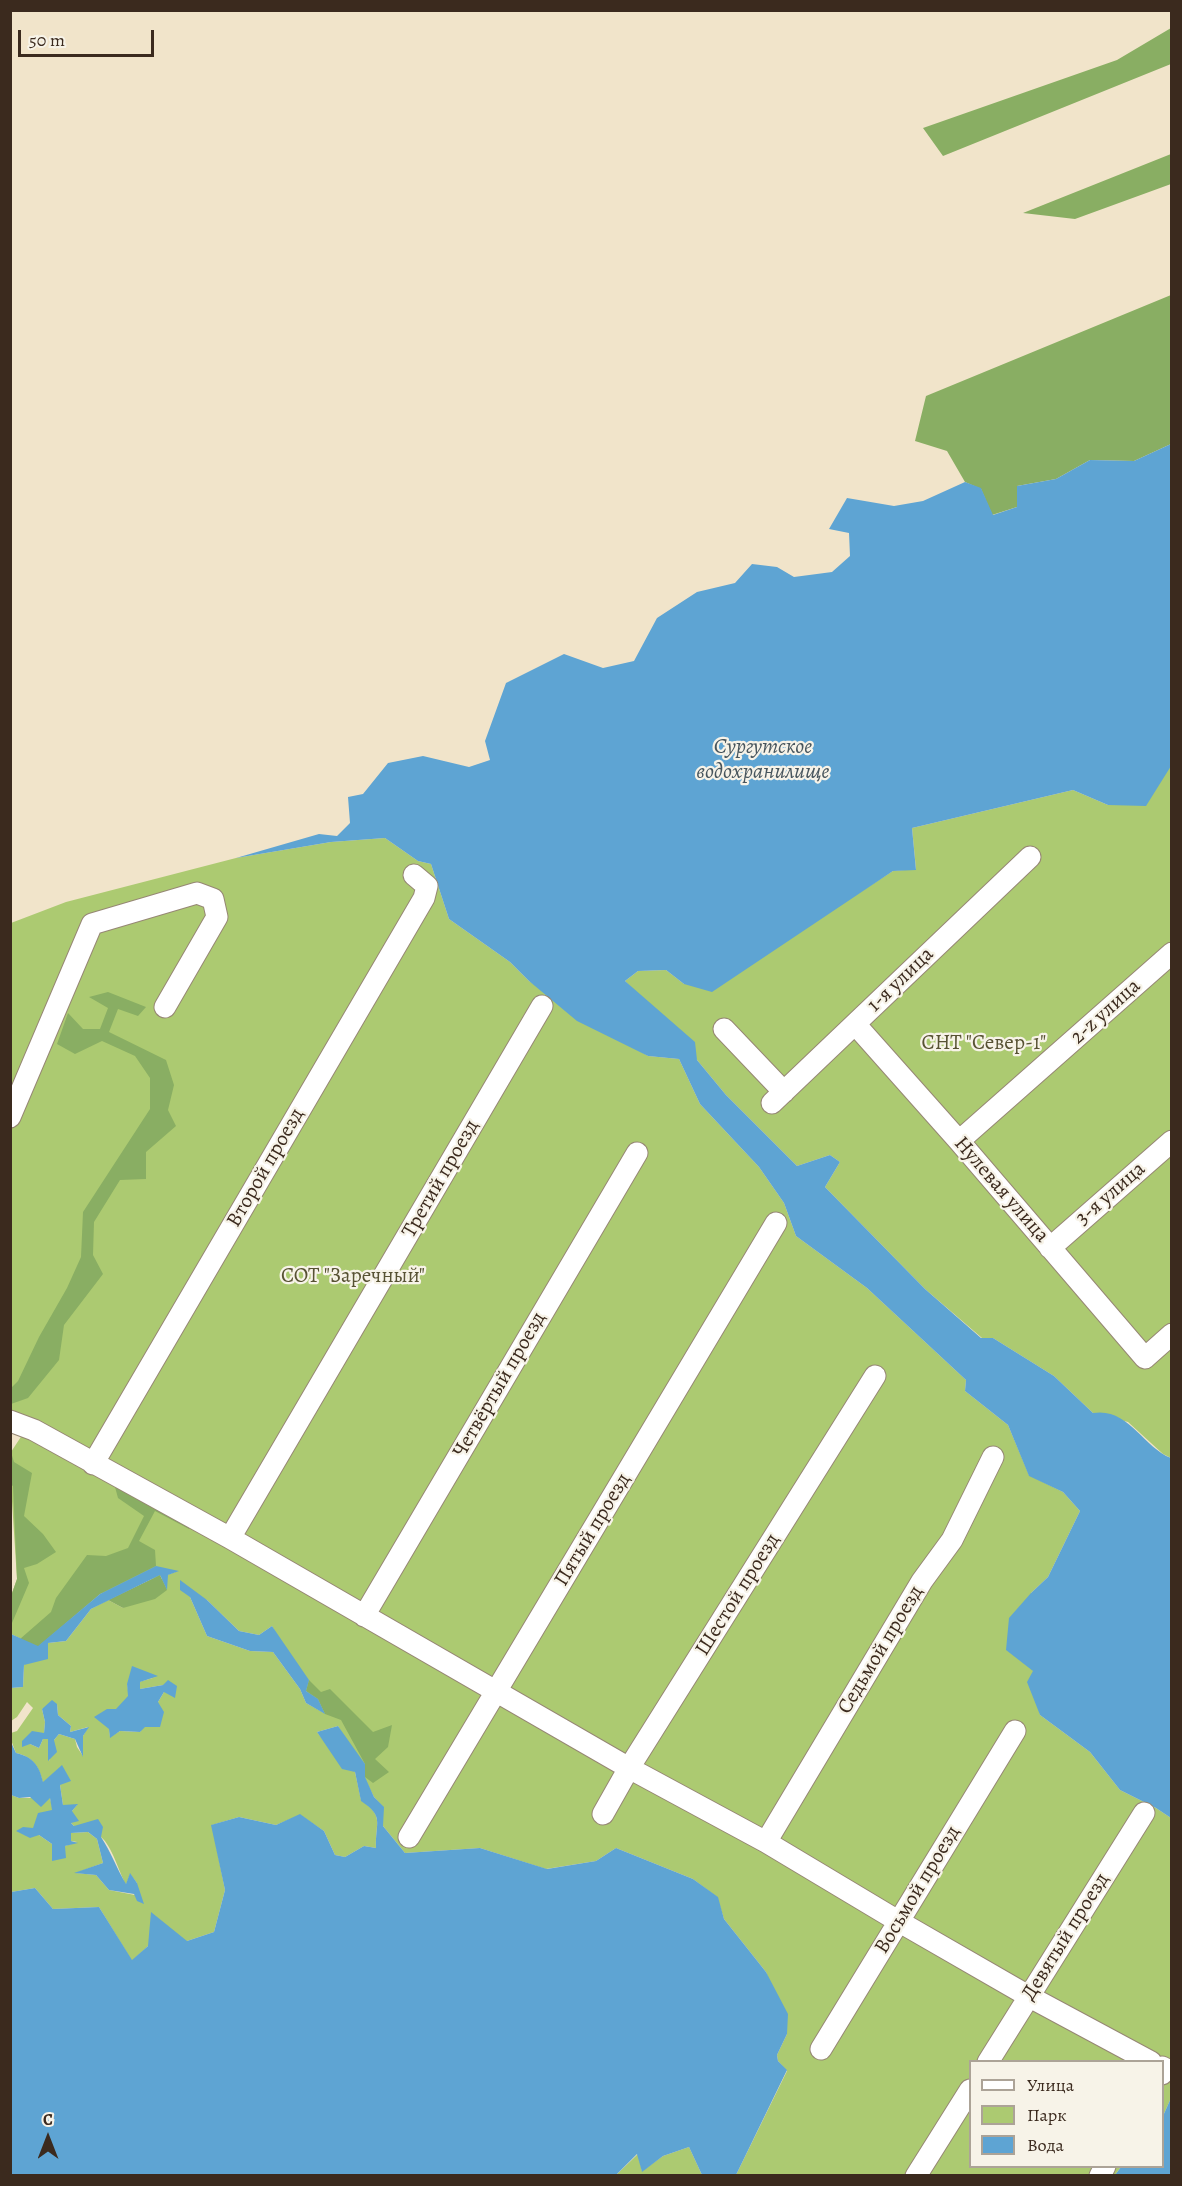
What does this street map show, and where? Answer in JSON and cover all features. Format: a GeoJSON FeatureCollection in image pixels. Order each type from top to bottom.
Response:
{"type":"FeatureCollection","features":[{"type":"Feature","properties":{"kind":"street","name":"1-я улица"},"geometry":{"type":"LineString","coordinates":[[724,1029],[778,1097],[1030,856]]}},
{"type":"Feature","properties":{"kind":"street","name":"Второй проезд"},"geometry":{"type":"LineString","coordinates":[[93,1464],[424,898],[427,886],[414,875]]}},
{"type":"Feature","properties":{"kind":"street"},"geometry":{"type":"LineString","coordinates":[[10,1117],[92,924],[198,894],[213,899],[218,916],[165,1006]]}},
{"type":"Feature","properties":{"kind":"street","name":"2-z улица"},"geometry":{"type":"LineString","coordinates":[[959,1142],[1172,953]]}},
{"type":"Feature","properties":{"kind":"street","name":"Третий проезд"},"geometry":{"type":"LineString","coordinates":[[230,1538],[542,1006]]}},
{"type":"Feature","properties":{"kind":"street","name":"Нулевая улица"},"geometry":{"type":"LineString","coordinates":[[855,1024],[1145,1358],[1172,1334]]}},
{"type":"Feature","properties":{"kind":"street","name":"3-я улица"},"geometry":{"type":"LineString","coordinates":[[1050,1248],[1172,1141]]}},
{"type":"Feature","properties":{"kind":"street","name":"Четвёртый проезд"},"geometry":{"type":"LineString","coordinates":[[364,1616],[637,1153]]}},
{"type":"Feature","properties":{"kind":"street","name":"Пятый проезд"},"geometry":{"type":"LineString","coordinates":[[409,1837],[776,1223]]}},
{"type":"Feature","properties":{"kind":"street","name":"Шестой проезд"},"geometry":{"type":"LineString","coordinates":[[603,1814],[629,1768],[875,1376]]}},
{"type":"Feature","properties":{"kind":"street"},"geometry":{"type":"LineString","coordinates":[[10,1421],[34,1430],[230,1538],[629,1768],[766,1842],[898,1922],[1145,2060]]}},
{"type":"Feature","properties":{"kind":"street","name":"Седьмой проезд"},"geometry":{"type":"LineString","coordinates":[[766,1842],[922,1581],[952,1540],[993,1457]]}},
{"type":"Feature","properties":{"kind":"street","name":"Восьмой проезд"},"geometry":{"type":"LineString","coordinates":[[821,2049],[1015,1731]]}},
{"type":"Feature","properties":{"kind":"street","name":"Девятый проезд"},"geometry":{"type":"LineString","coordinates":[[989,2060],[1144,1813]]}},
{"type":"Feature","properties":{"kind":"street"},"geometry":{"type":"LineString","coordinates":[[916,2175],[969,2092]]}},
{"type":"Feature","properties":{"kind":"green space"},"geometry":{"type":"Polygon","coordinates":[[[1171,28],[1171,64],[943,156],[923,128],[1117,60],[1171,28]]]}},
{"type":"Feature","properties":{"kind":"green space"},"geometry":{"type":"Polygon","coordinates":[[[1171,154],[1171,184],[1075,219],[1023,213],[1171,154]]]}},
{"type":"Feature","properties":{"kind":"green space"},"geometry":{"type":"Polygon","coordinates":[[[1171,295],[1171,444],[1134,461],[1090,460],[1056,479],[1017,486],[1017,507],[992,515],[981,489],[965,482],[947,451],[915,441],[926,396],[1171,295]]]}},
{"type":"Feature","properties":{"kind":"green space","name":"СНТ \"Север-1\""},"geometry":{"type":"Polygon","coordinates":[[[1171,766],[1171,1458],[1163,1454],[1128,1422],[1093,1413],[1054,1376],[993,1338],[982,1338],[925,1289],[825,1187],[840,1162],[830,1155],[797,1166],[726,1095],[625,981],[638,971],[666,970],[684,984],[846,901],[893,871],[916,869],[912,828],[1073,790],[1108,805],[1171,766]]]}},
{"type":"Feature","properties":{"kind":"green space","name":"СОТ \"Заречный\""},"geometry":{"type":"Polygon","coordinates":[[[385,838],[418,861],[431,864],[449,919],[510,962],[529,981],[648,1056],[679,1059],[700,1104],[759,1167],[784,1203],[796,1236],[867,1288],[966,1380],[965,1391],[1008,1425],[1029,1475],[1063,1492],[1080,1511],[1048,1577],[1031,1593],[1033,1671],[1040,1715],[1090,1752],[1120,1790],[1171,1818],[1171,2098],[1164,2114],[1164,2060],[969,2060],[969,2168],[1120,2168],[1115,2175],[736,2175],[787,2071],[778,2061],[777,2055],[787,2034],[766,1972],[724,1919],[717,1897],[693,1879],[616,1848],[596,1861],[546,1869],[480,1848],[405,1853],[383,1826],[383,1807],[374,1797],[338,1726],[317,1732],[331,1750],[355,1772],[361,1800],[376,1816],[376,1848],[364,1846],[345,1857],[335,1855],[324,1831],[300,1815],[276,1825],[239,1817],[212,1825],[225,1890],[214,1932],[187,1941],[148,1946],[132,1961],[99,1907],[53,1909],[35,1888],[11,1892],[11,1795],[19,1798],[50,1798],[53,1810],[39,1835],[52,1844],[52,1861],[65,1846],[77,1842],[71,1841],[71,1833],[88,1832],[97,1839],[103,1863],[76,1873],[96,1875],[109,1890],[135,1895],[137,1883],[130,1874],[126,1885],[105,1841],[98,1835],[71,1823],[72,1811],[77,1805],[63,1805],[60,1785],[62,1766],[43,1783],[34,1763],[27,1757],[16,1753],[11,1733],[17,1731],[33,1708],[27,1702],[17,1717],[11,1721],[11,1688],[23,1687],[24,1665],[48,1643],[66,1641],[91,1609],[108,1600],[123,1608],[167,1575],[178,1571],[100,1594],[38,1647],[11,1634],[11,1596],[17,1579],[11,1452],[32,1420],[10,1411],[11,923],[66,902],[236,858],[331,842],[385,838]],[[190,1597],[207,1636],[250,1651],[273,1652],[300,1689],[306,1703],[324,1713],[306,1691],[272,1626],[259,1635],[239,1631],[207,1600],[190,1597]],[[156,1677],[127,1684],[129,1696],[112,1720],[110,1737],[120,1731],[140,1732],[164,1692],[163,1685],[140,1689],[139,1682],[156,1677]],[[57,1704],[42,1709],[45,1722],[44,1733],[30,1744],[39,1748],[43,1739],[48,1739],[49,1761],[54,1740],[59,1734],[75,1739],[83,1756],[83,1736],[88,1727],[70,1732],[71,1726],[58,1715],[57,1704]]]}},
{"type":"Feature","properties":{"kind":"green space"},"geometry":{"type":"Polygon","coordinates":[[[108,992],[146,1007],[138,1016],[118,1009],[109,1032],[166,1060],[174,1085],[168,1110],[176,1126],[146,1152],[146,1179],[120,1180],[94,1222],[93,1255],[103,1274],[64,1325],[59,1360],[28,1398],[11,1404],[11,1388],[18,1381],[81,1257],[83,1212],[150,1109],[150,1078],[135,1056],[102,1041],[75,1054],[57,1044],[68,1013],[83,1029],[100,1029],[108,1008],[89,997],[108,992]]]}},
{"type":"Feature","properties":{"kind":"green space"},"geometry":{"type":"Polygon","coordinates":[[[10,1449],[14,1462],[32,1473],[24,1516],[43,1534],[56,1552],[37,1564],[24,1568],[29,1583],[12,1623],[11,1596],[17,1579],[13,1486],[10,1484],[10,1449]]]}},
{"type":"Feature","properties":{"kind":"green space"},"geometry":{"type":"Polygon","coordinates":[[[115,1487],[189,1529],[155,1511],[139,1541],[155,1550],[156,1566],[100,1594],[38,1647],[20,1639],[51,1612],[56,1598],[87,1555],[106,1556],[128,1548],[144,1516],[118,1498],[115,1487]]]}},
{"type":"Feature","properties":{"kind":"green space"},"geometry":{"type":"Polygon","coordinates":[[[160,1575],[167,1590],[155,1599],[123,1608],[108,1600],[160,1575]]]}},
{"type":"Feature","properties":{"kind":"green space"},"geometry":{"type":"Polygon","coordinates":[[[309,1680],[321,1692],[330,1689],[373,1732],[392,1725],[388,1747],[375,1759],[389,1772],[373,1783],[365,1777],[365,1764],[341,1720],[325,1714],[318,1699],[306,1691],[309,1680]]]}},
{"type":"Feature","properties":{"kind":"green space"},"geometry":{"type":"Polygon","coordinates":[[[689,2147],[702,2175],[615,2176],[638,2154],[642,2171],[663,2156],[689,2147]]]}},
{"type":"Feature","properties":{"kind":"water","name":"Сургутское водохранилище"},"geometry":{"type":"Polygon","coordinates":[[[1171,444],[1171,766],[1146,806],[1108,805],[1073,790],[912,828],[916,870],[893,871],[712,992],[684,984],[666,970],[638,971],[625,981],[695,1042],[697,1060],[726,1095],[797,1166],[830,1155],[840,1162],[825,1187],[925,1289],[981,1338],[993,1338],[1054,1376],[1093,1413],[1116,1416],[1135,1429],[1161,1453],[1171,1458],[1171,1818],[1120,1790],[1090,1752],[1040,1715],[1027,1682],[1033,1671],[1006,1650],[1009,1618],[1048,1577],[1080,1511],[1063,1492],[1029,1476],[1008,1425],[965,1391],[966,1380],[867,1288],[796,1236],[784,1203],[759,1167],[700,1104],[679,1059],[648,1056],[577,1021],[510,962],[449,919],[431,864],[418,861],[385,838],[331,842],[236,858],[319,834],[337,836],[350,823],[348,797],[363,794],[388,763],[423,756],[469,767],[490,760],[485,741],[506,683],[564,654],[603,668],[634,661],[657,618],[697,592],[735,583],[752,564],[777,567],[794,577],[832,572],[850,556],[849,533],[829,529],[847,498],[894,506],[923,501],[965,482],[981,488],[993,515],[1017,507],[1017,486],[1056,479],[1090,460],[1134,461],[1171,444]]]}},
{"type":"Feature","properties":{"kind":"water"},"geometry":{"type":"Polygon","coordinates":[[[156,1566],[179,1571],[168,1575],[167,1590],[160,1575],[91,1609],[66,1641],[48,1643],[48,1659],[24,1665],[23,1687],[11,1688],[11,1634],[38,1646],[100,1594],[156,1566]]]}},
{"type":"Feature","properties":{"kind":"water"},"geometry":{"type":"Polygon","coordinates":[[[180,1580],[207,1600],[239,1631],[259,1635],[272,1626],[309,1680],[306,1691],[318,1699],[325,1714],[306,1703],[300,1689],[273,1652],[250,1651],[207,1636],[190,1597],[180,1590],[180,1580]]]}},
{"type":"Feature","properties":{"kind":"water"},"geometry":{"type":"Polygon","coordinates":[[[132,1666],[158,1676],[140,1682],[140,1689],[163,1685],[168,1680],[177,1686],[175,1698],[164,1692],[158,1702],[164,1712],[160,1727],[145,1727],[140,1732],[120,1731],[110,1738],[109,1729],[94,1717],[107,1709],[116,1709],[128,1696],[127,1684],[132,1666]]]}},
{"type":"Feature","properties":{"kind":"water"},"geometry":{"type":"Polygon","coordinates":[[[52,1700],[57,1704],[58,1715],[71,1726],[70,1732],[89,1727],[83,1736],[83,1757],[75,1739],[59,1734],[54,1740],[57,1752],[48,1761],[48,1739],[43,1739],[39,1748],[30,1744],[22,1747],[22,1741],[32,1731],[44,1733],[45,1722],[42,1709],[52,1700]]]}},
{"type":"Feature","properties":{"kind":"water"},"geometry":{"type":"Polygon","coordinates":[[[338,1726],[365,1764],[365,1777],[374,1797],[384,1807],[383,1826],[405,1853],[480,1848],[547,1869],[596,1861],[616,1848],[693,1879],[718,1897],[724,1919],[766,1972],[788,2014],[787,2034],[777,2055],[778,2061],[787,2070],[736,2175],[702,2175],[689,2147],[663,2156],[642,2172],[637,2154],[615,2176],[11,2175],[11,1892],[35,1888],[53,1909],[99,1907],[132,1960],[148,1946],[151,1912],[187,1941],[214,1932],[225,1890],[211,1825],[239,1817],[276,1825],[300,1814],[324,1831],[335,1855],[345,1857],[364,1846],[376,1848],[376,1816],[361,1801],[355,1772],[342,1769],[317,1732],[338,1726]]]}},
{"type":"Feature","properties":{"kind":"water"},"geometry":{"type":"Polygon","coordinates":[[[10,1740],[16,1753],[27,1757],[34,1763],[43,1782],[62,1765],[71,1781],[60,1785],[63,1805],[78,1804],[72,1811],[79,1821],[71,1823],[74,1826],[98,1819],[103,1827],[101,1837],[126,1884],[130,1873],[137,1883],[144,1904],[137,1901],[134,1894],[109,1890],[96,1875],[74,1873],[103,1863],[97,1839],[88,1832],[71,1833],[71,1841],[78,1843],[65,1846],[66,1858],[52,1861],[52,1844],[39,1835],[30,1838],[16,1831],[23,1827],[33,1828],[38,1813],[52,1810],[50,1798],[41,1807],[30,1797],[19,1798],[11,1795],[10,1740]]]}},
{"type":"Feature","properties":{"kind":"water"},"geometry":{"type":"Polygon","coordinates":[[[1171,2098],[1171,2175],[1115,2175],[1120,2168],[1164,2168],[1164,2114],[1171,2098]]]}}]}
